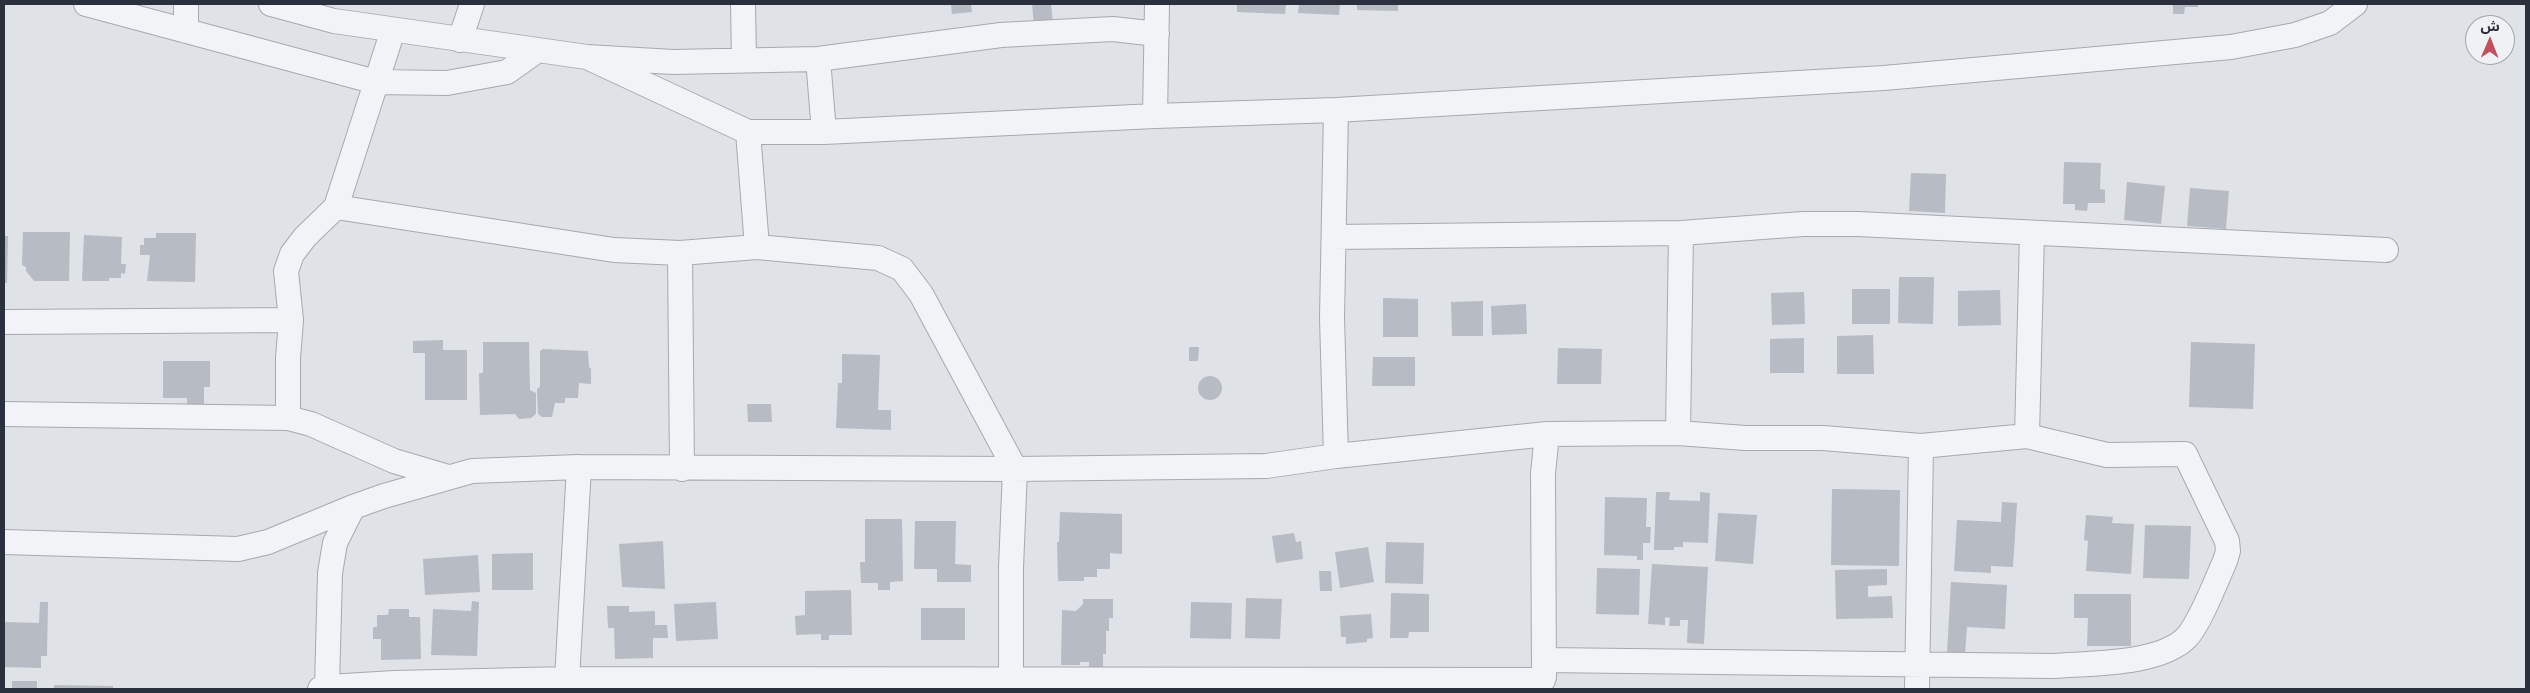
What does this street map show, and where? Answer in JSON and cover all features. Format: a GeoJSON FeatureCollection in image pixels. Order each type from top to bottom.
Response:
{"type":"FeatureCollection","features":[{"type":"Feature","properties":{"kind":"street"},"geometry":{"type":"LineString","coordinates":[[86,4],[376,82],[447,83],[507,72],[538,50]]}},
{"type":"Feature","properties":{"kind":"street"},"geometry":{"type":"LineString","coordinates":[[186,4],[186,31]]}},
{"type":"Feature","properties":{"kind":"street"},"geometry":{"type":"LineString","coordinates":[[271,4],[334,22],[587,57],[673,62],[818,59],[1000,36],[1112,29],[1157,34]]}},
{"type":"Feature","properties":{"kind":"street"},"geometry":{"type":"LineString","coordinates":[[460,40],[472,4]]}},
{"type":"Feature","properties":{"kind":"street"},"geometry":{"type":"LineString","coordinates":[[743,4],[744,60]]}},
{"type":"Feature","properties":{"kind":"street"},"geometry":{"type":"LineString","coordinates":[[1155,116],[1157,4]]}},
{"type":"Feature","properties":{"kind":"street"},"geometry":{"type":"LineString","coordinates":[[587,57],[748,132],[824,132],[1155,116],[1336,110],[1884,78],[2231,48],[2295,35],[2330,24],[2355,4]]}},
{"type":"Feature","properties":{"kind":"street"},"geometry":{"type":"LineString","coordinates":[[288,418],[288,358],[291,320],[286,271],[292,254],[305,237],[336,208],[394,30]]}},
{"type":"Feature","properties":{"kind":"street"},"geometry":{"type":"LineString","coordinates":[[818,59],[824,132]]}},
{"type":"Feature","properties":{"kind":"street"},"geometry":{"type":"LineString","coordinates":[[1336,110],[1332,318],[1336,456]]}},
{"type":"Feature","properties":{"kind":"street"},"geometry":{"type":"LineString","coordinates":[[748,132],[757,247]]}},
{"type":"Feature","properties":{"kind":"street"},"geometry":{"type":"LineString","coordinates":[[336,208],[614,250],[680,253],[757,247],[878,258],[902,269],[921,294],[1015,469],[1011,568],[1011,685]]}},
{"type":"Feature","properties":{"kind":"street"},"geometry":{"type":"LineString","coordinates":[[1334,237],[1681,233],[1824,223],[2386,250]]}},
{"type":"Feature","properties":{"kind":"street"},"geometry":{"type":"LineString","coordinates":[[1678,433],[1683,251],[1681,233]]}},
{"type":"Feature","properties":{"kind":"street"},"geometry":{"type":"LineString","coordinates":[[2027,436],[2032,233]]}},
{"type":"Feature","properties":{"kind":"street"},"geometry":{"type":"LineString","coordinates":[[680,253],[682,468]]}},
{"type":"Feature","properties":{"kind":"street"},"geometry":{"type":"LineString","coordinates":[[4,322],[291,320]]}},
{"type":"Feature","properties":{"kind":"street"},"geometry":{"type":"LineString","coordinates":[[4,414],[288,418],[311,424],[394,461],[448,477]]}},
{"type":"Feature","properties":{"kind":"street"},"geometry":{"type":"LineString","coordinates":[[4,542],[238,548],[268,542],[353,507],[384,496],[472,471],[579,467],[1015,469],[1266,466],[1336,456],[1547,434],[1678,433],[1745,438],[1823,438],[1921,446],[2027,436],[2107,455],[2182,453],[2188,457],[2227,541],[2228,551],[2196,624],[2188,636],[2171,649],[2122,661],[2054,666],[1917,664],[1544,676],[1011,685],[567,679],[395,683],[323,688],[330,572],[335,543],[353,507]]}},
{"type":"Feature","properties":{"kind":"street"},"geometry":{"type":"LineString","coordinates":[[1544,676],[1543,473],[1547,434]]}},
{"type":"Feature","properties":{"kind":"street"},"geometry":{"type":"LineString","coordinates":[[1917,689],[1921,446]]}},
{"type":"Feature","properties":{"kind":"street"},"geometry":{"type":"LineString","coordinates":[[567,679],[579,467]]}},
{"type":"Feature","properties":{"kind":"building"},"geometry":{"type":"Polygon","coordinates":[[[951,4],[971,4],[972,12],[952,14],[951,4]]]}},
{"type":"Feature","properties":{"kind":"building"},"geometry":{"type":"Polygon","coordinates":[[[1032,4],[1051,4],[1053,24],[1034,26],[1032,4]]]}},
{"type":"Feature","properties":{"kind":"building"},"geometry":{"type":"Polygon","coordinates":[[[1237,4],[1286,4],[1285,14],[1237,12],[1237,4]]]}},
{"type":"Feature","properties":{"kind":"building"},"geometry":{"type":"Polygon","coordinates":[[[1299,4],[1340,4],[1339,15],[1298,13],[1299,4]]]}},
{"type":"Feature","properties":{"kind":"building"},"geometry":{"type":"Polygon","coordinates":[[[1357,4],[1398,4],[1398,11],[1357,10],[1357,4]]]}},
{"type":"Feature","properties":{"kind":"building"},"geometry":{"type":"Polygon","coordinates":[[[2173,4],[2198,4],[2198,7],[2185,7],[2184,14],[2173,14],[2173,4]]]}},
{"type":"Feature","properties":{"kind":"building"},"geometry":{"type":"Polygon","coordinates":[[[2064,162],[2101,163],[2100,189],[2105,190],[2105,203],[2088,203],[2087,211],[2075,210],[2075,204],[2063,204],[2064,162]]]}},
{"type":"Feature","properties":{"kind":"building"},"geometry":{"type":"Polygon","coordinates":[[[1911,173],[1946,174],[1945,213],[1909,211],[1911,173]]]}},
{"type":"Feature","properties":{"kind":"building"},"geometry":{"type":"Polygon","coordinates":[[[2127,182],[2165,186],[2161,224],[2124,220],[2127,182]]]}},
{"type":"Feature","properties":{"kind":"building"},"geometry":{"type":"Polygon","coordinates":[[[2190,188],[2229,191],[2226,229],[2187,226],[2190,188]]]}},
{"type":"Feature","properties":{"kind":"building"},"geometry":{"type":"Polygon","coordinates":[[[23,232],[70,232],[69,281],[34,281],[26,271],[26,267],[22,265],[23,232]]]}},
{"type":"Feature","properties":{"kind":"building"},"geometry":{"type":"Polygon","coordinates":[[[156,233],[196,233],[195,282],[147,281],[150,255],[140,255],[140,245],[144,245],[144,238],[156,238],[156,233]]]}},
{"type":"Feature","properties":{"kind":"building"},"geometry":{"type":"Polygon","coordinates":[[[84,235],[122,237],[121,264],[126,264],[125,274],[121,273],[121,278],[109,278],[109,281],[82,281],[84,235]]]}},
{"type":"Feature","properties":{"kind":"building"},"geometry":{"type":"Polygon","coordinates":[[[4,236],[8,236],[7,283],[4,283],[4,236]]]}},
{"type":"Feature","properties":{"kind":"building"},"geometry":{"type":"Polygon","coordinates":[[[1899,277],[1934,277],[1933,324],[1898,323],[1899,277]]]}},
{"type":"Feature","properties":{"kind":"building"},"geometry":{"type":"Polygon","coordinates":[[[1852,289],[1890,289],[1890,324],[1852,324],[1852,289]]]}},
{"type":"Feature","properties":{"kind":"building"},"geometry":{"type":"Polygon","coordinates":[[[2000,290],[2001,325],[1958,326],[1958,291],[2000,290]]]}},
{"type":"Feature","properties":{"kind":"building"},"geometry":{"type":"Polygon","coordinates":[[[1804,292],[1805,324],[1772,325],[1771,293],[1804,292]]]}},
{"type":"Feature","properties":{"kind":"building"},"geometry":{"type":"Polygon","coordinates":[[[1383,298],[1418,299],[1418,337],[1383,337],[1383,298]]]}},
{"type":"Feature","properties":{"kind":"building"},"geometry":{"type":"Polygon","coordinates":[[[1483,301],[1483,336],[1452,336],[1451,302],[1483,301]]]}},
{"type":"Feature","properties":{"kind":"building"},"geometry":{"type":"Polygon","coordinates":[[[1526,304],[1527,334],[1492,335],[1491,306],[1526,304]]]}},
{"type":"Feature","properties":{"kind":"building"},"geometry":{"type":"Polygon","coordinates":[[[1873,335],[1874,374],[1837,374],[1837,336],[1873,335]]]}},
{"type":"Feature","properties":{"kind":"building"},"geometry":{"type":"Polygon","coordinates":[[[1804,338],[1804,373],[1770,373],[1770,339],[1804,338]]]}},
{"type":"Feature","properties":{"kind":"building"},"geometry":{"type":"Polygon","coordinates":[[[443,340],[443,350],[467,350],[467,400],[425,400],[425,353],[413,353],[413,341],[443,340]]]}},
{"type":"Feature","properties":{"kind":"building"},"geometry":{"type":"Polygon","coordinates":[[[483,342],[529,342],[530,390],[536,393],[536,414],[531,418],[519,419],[515,414],[480,415],[479,373],[483,373],[483,342]]]}},
{"type":"Feature","properties":{"kind":"building"},"geometry":{"type":"Polygon","coordinates":[[[2191,342],[2255,344],[2253,409],[2189,407],[2191,342]]]}},
{"type":"Feature","properties":{"kind":"building"},"geometry":{"type":"Polygon","coordinates":[[[1189,347],[1199,347],[1198,361],[1189,361],[1189,347]]]}},
{"type":"Feature","properties":{"kind":"building"},"geometry":{"type":"Polygon","coordinates":[[[1558,348],[1602,349],[1601,384],[1557,384],[1558,348]]]}},
{"type":"Feature","properties":{"kind":"building"},"geometry":{"type":"Polygon","coordinates":[[[543,349],[588,351],[589,367],[591,369],[591,384],[579,383],[578,398],[565,398],[565,403],[555,403],[552,417],[542,417],[538,414],[537,389],[540,387],[540,351],[543,349]]]}},
{"type":"Feature","properties":{"kind":"building"},"geometry":{"type":"Polygon","coordinates":[[[842,354],[880,355],[878,410],[891,410],[891,430],[836,428],[838,383],[842,383],[842,354]]]}},
{"type":"Feature","properties":{"kind":"building"},"geometry":{"type":"Polygon","coordinates":[[[1373,357],[1415,357],[1415,386],[1372,386],[1373,357]]]}},
{"type":"Feature","properties":{"kind":"building"},"geometry":{"type":"Polygon","coordinates":[[[163,361],[210,361],[210,387],[204,387],[204,404],[187,404],[187,398],[163,398],[163,361]]]}},
{"type":"Feature","properties":{"kind":"building"},"geometry":{"type":"Polygon","coordinates":[[[1210,376],[1215,377],[1221,383],[1221,393],[1215,399],[1210,400],[1205,399],[1199,393],[1198,388],[1199,383],[1205,377],[1210,376]]]}},
{"type":"Feature","properties":{"kind":"building"},"geometry":{"type":"Polygon","coordinates":[[[747,404],[771,404],[772,422],[748,422],[747,404]]]}},
{"type":"Feature","properties":{"kind":"building"},"geometry":{"type":"Polygon","coordinates":[[[1832,489],[1900,490],[1899,566],[1831,565],[1832,489]]]}},
{"type":"Feature","properties":{"kind":"building"},"geometry":{"type":"Polygon","coordinates":[[[1656,492],[1670,492],[1669,500],[1700,501],[1700,492],[1710,493],[1708,543],[1683,542],[1683,547],[1674,547],[1674,550],[1654,550],[1656,492]]]}},
{"type":"Feature","properties":{"kind":"building"},"geometry":{"type":"Polygon","coordinates":[[[1605,497],[1647,498],[1646,527],[1651,527],[1650,543],[1643,543],[1643,560],[1637,560],[1637,556],[1604,555],[1605,497]]]}},
{"type":"Feature","properties":{"kind":"building"},"geometry":{"type":"Polygon","coordinates":[[[2002,502],[2017,503],[2013,567],[1991,566],[1991,573],[1954,571],[1957,520],[2001,522],[2002,502]]]}},
{"type":"Feature","properties":{"kind":"building"},"geometry":{"type":"Polygon","coordinates":[[[1060,512],[1122,514],[1122,554],[1110,553],[1110,569],[1097,569],[1097,577],[1084,577],[1084,581],[1058,581],[1057,542],[1059,542],[1060,512]]]}},
{"type":"Feature","properties":{"kind":"building"},"geometry":{"type":"Polygon","coordinates":[[[1718,513],[1757,515],[1753,564],[1715,561],[1718,513]]]}},
{"type":"Feature","properties":{"kind":"building"},"geometry":{"type":"Polygon","coordinates":[[[2086,515],[2113,517],[2112,523],[2134,524],[2131,574],[2086,571],[2088,541],[2084,540],[2086,515]]]}},
{"type":"Feature","properties":{"kind":"building"},"geometry":{"type":"Polygon","coordinates":[[[865,519],[902,519],[903,581],[890,582],[890,590],[878,590],[878,583],[861,583],[860,562],[865,562],[865,519]]]}},
{"type":"Feature","properties":{"kind":"building"},"geometry":{"type":"Polygon","coordinates":[[[915,521],[956,521],[955,564],[971,565],[971,582],[937,582],[937,569],[914,569],[915,521]]]}},
{"type":"Feature","properties":{"kind":"building"},"geometry":{"type":"Polygon","coordinates":[[[2145,525],[2191,526],[2189,579],[2143,578],[2145,525]]]}},
{"type":"Feature","properties":{"kind":"building"},"geometry":{"type":"Polygon","coordinates":[[[1294,533],[1296,542],[1301,541],[1303,559],[1276,563],[1272,536],[1294,533]]]}},
{"type":"Feature","properties":{"kind":"building"},"geometry":{"type":"Polygon","coordinates":[[[663,541],[665,589],[622,587],[619,544],[663,541]]]}},
{"type":"Feature","properties":{"kind":"building"},"geometry":{"type":"Polygon","coordinates":[[[1386,542],[1424,543],[1423,584],[1385,583],[1386,542]]]}},
{"type":"Feature","properties":{"kind":"building"},"geometry":{"type":"Polygon","coordinates":[[[1368,547],[1374,582],[1340,588],[1335,552],[1368,547]]]}},
{"type":"Feature","properties":{"kind":"building"},"geometry":{"type":"Polygon","coordinates":[[[533,553],[533,590],[492,590],[492,554],[533,553]]]}},
{"type":"Feature","properties":{"kind":"building"},"geometry":{"type":"Polygon","coordinates":[[[478,555],[480,592],[425,595],[423,559],[478,555]]]}},
{"type":"Feature","properties":{"kind":"building"},"geometry":{"type":"Polygon","coordinates":[[[1652,564],[1708,567],[1704,644],[1687,643],[1688,620],[1680,620],[1680,626],[1669,626],[1670,618],[1665,617],[1665,625],[1648,624],[1652,564]]]}},
{"type":"Feature","properties":{"kind":"building"},"geometry":{"type":"Polygon","coordinates":[[[1597,568],[1640,569],[1639,615],[1596,614],[1597,568]]]}},
{"type":"Feature","properties":{"kind":"building"},"geometry":{"type":"Polygon","coordinates":[[[1887,569],[1887,585],[1868,586],[1868,597],[1892,596],[1893,618],[1836,619],[1835,570],[1887,569]]]}},
{"type":"Feature","properties":{"kind":"building"},"geometry":{"type":"Polygon","coordinates":[[[1319,571],[1331,571],[1332,591],[1320,591],[1319,571]]]}},
{"type":"Feature","properties":{"kind":"building"},"geometry":{"type":"Polygon","coordinates":[[[1951,582],[2007,585],[2005,629],[1967,627],[1965,654],[1947,653],[1951,582]]]}},
{"type":"Feature","properties":{"kind":"building"},"geometry":{"type":"Polygon","coordinates":[[[851,590],[852,635],[829,635],[829,640],[821,640],[821,634],[796,635],[795,616],[805,615],[805,591],[851,590]]]}},
{"type":"Feature","properties":{"kind":"building"},"geometry":{"type":"Polygon","coordinates":[[[1391,593],[1429,594],[1429,632],[1409,632],[1408,638],[1390,638],[1391,593]]]}},
{"type":"Feature","properties":{"kind":"building"},"geometry":{"type":"Polygon","coordinates":[[[2074,594],[2131,594],[2131,646],[2087,646],[2088,618],[2074,618],[2074,594]]]}},
{"type":"Feature","properties":{"kind":"building"},"geometry":{"type":"Polygon","coordinates":[[[1246,598],[1282,599],[1280,639],[1245,638],[1246,598]]]}},
{"type":"Feature","properties":{"kind":"building"},"geometry":{"type":"Polygon","coordinates":[[[1083,599],[1113,599],[1113,618],[1109,618],[1109,631],[1106,631],[1106,654],[1103,654],[1103,667],[1089,667],[1089,662],[1080,662],[1080,665],[1061,665],[1062,610],[1076,611],[1083,604],[1083,599]]]}},
{"type":"Feature","properties":{"kind":"building"},"geometry":{"type":"Polygon","coordinates":[[[472,601],[479,602],[477,656],[431,655],[433,609],[471,611],[472,601]]]}},
{"type":"Feature","properties":{"kind":"building"},"geometry":{"type":"Polygon","coordinates":[[[40,602],[48,602],[47,656],[41,656],[41,668],[4,667],[4,622],[39,623],[40,602]]]}},
{"type":"Feature","properties":{"kind":"building"},"geometry":{"type":"Polygon","coordinates":[[[716,602],[718,639],[676,641],[674,604],[716,602]]]}},
{"type":"Feature","properties":{"kind":"building"},"geometry":{"type":"Polygon","coordinates":[[[1191,602],[1232,603],[1231,639],[1190,638],[1191,602]]]}},
{"type":"Feature","properties":{"kind":"building"},"geometry":{"type":"Polygon","coordinates":[[[607,606],[629,606],[629,612],[655,611],[655,625],[667,625],[668,638],[653,638],[653,658],[615,659],[614,628],[608,628],[607,606]]]}},
{"type":"Feature","properties":{"kind":"building"},"geometry":{"type":"Polygon","coordinates":[[[921,608],[965,608],[965,640],[921,640],[921,608]]]}},
{"type":"Feature","properties":{"kind":"building"},"geometry":{"type":"Polygon","coordinates":[[[389,609],[409,609],[409,617],[420,617],[421,659],[381,660],[381,639],[373,639],[373,627],[377,627],[377,615],[388,615],[389,609]]]}},
{"type":"Feature","properties":{"kind":"building"},"geometry":{"type":"Polygon","coordinates":[[[1371,614],[1373,638],[1367,639],[1367,642],[1346,644],[1346,637],[1341,637],[1340,616],[1371,614]]]}},
{"type":"Feature","properties":{"kind":"building"},"geometry":{"type":"Polygon","coordinates":[[[12,681],[37,681],[37,689],[12,689],[12,681]]]}},
{"type":"Feature","properties":{"kind":"building"},"geometry":{"type":"Polygon","coordinates":[[[54,685],[113,686],[113,689],[54,689],[54,685]]]}}]}
